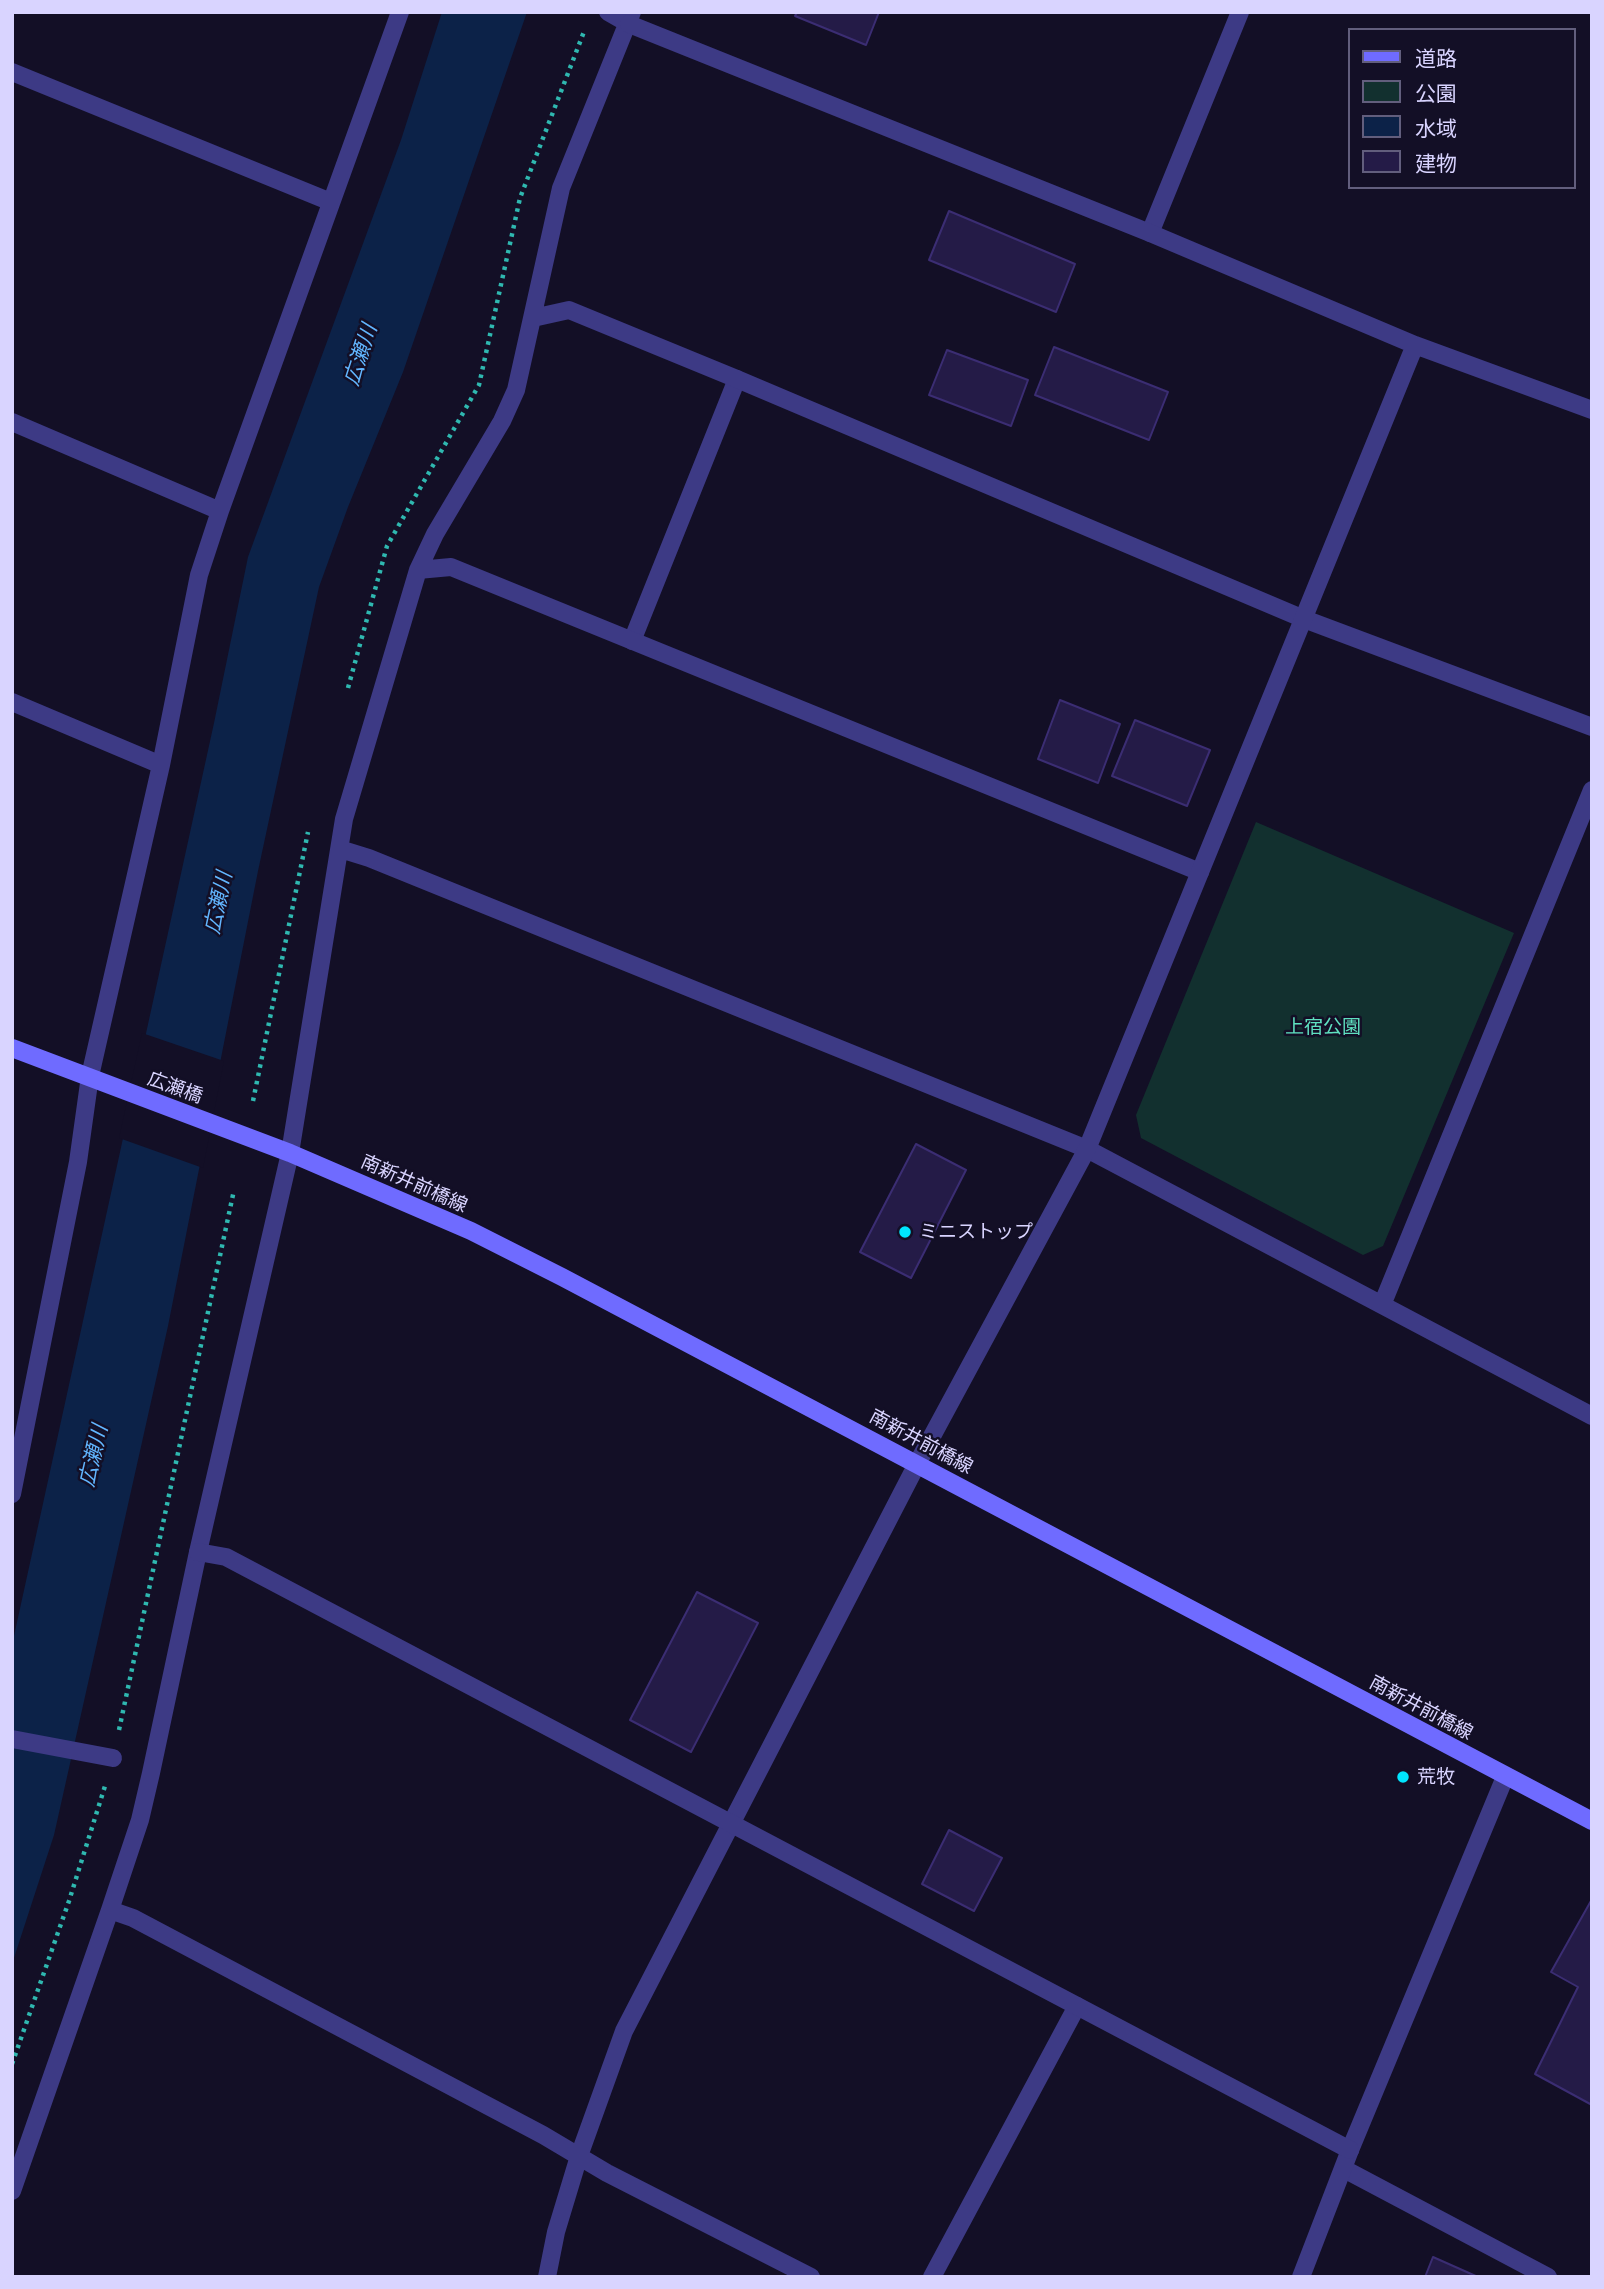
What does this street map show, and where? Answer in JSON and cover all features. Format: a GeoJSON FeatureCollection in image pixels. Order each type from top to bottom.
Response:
{"type":"FeatureCollection","features":[{"type":"Feature","properties":{"kind":"main road"},"geometry":{"type":"LineString","coordinates":[[12,1048],[90,1076]]}},
{"type":"Feature","properties":{"kind":"main road","name":"広瀬橋"},"geometry":{"type":"LineString","coordinates":[[90,1076],[218,1125]]}},
{"type":"Feature","properties":{"kind":"main road","name":"南新井前橋線"},"geometry":{"type":"LineString","coordinates":[[218,1125],[290,1153],[482,1237],[1592,1821]]}},
{"type":"Feature","properties":{"kind":"street"},"geometry":{"type":"LineString","coordinates":[[12,1494],[20,1410],[78,1162],[90,1076],[161,765],[199,575],[400,12]]}},
{"type":"Feature","properties":{"kind":"street"},"geometry":{"type":"LineString","coordinates":[[608,12],[631,18],[1415,345],[1592,410]]}},
{"type":"Feature","properties":{"kind":"street"},"geometry":{"type":"LineString","coordinates":[[1150,233],[1240,12]]}},
{"type":"Feature","properties":{"kind":"street"},"geometry":{"type":"LineString","coordinates":[[12,2191],[143,1809],[198,1552],[290,1153],[344,819],[418,570],[435,534],[502,421],[516,390],[561,188],[631,18]]}},
{"type":"Feature","properties":{"kind":"street"},"geometry":{"type":"LineString","coordinates":[[12,72],[331,202]]}},
{"type":"Feature","properties":{"kind":"street"},"geometry":{"type":"LineString","coordinates":[[533,317],[569,310],[1304,619],[1592,727]]}},
{"type":"Feature","properties":{"kind":"street"},"geometry":{"type":"LineString","coordinates":[[547,2277],[556,2232],[579,2156],[624,2031],[917,1464],[1087,1149],[1415,345]]}},
{"type":"Feature","properties":{"kind":"street"},"geometry":{"type":"LineString","coordinates":[[632,640],[737,379]]}},
{"type":"Feature","properties":{"kind":"street"},"geometry":{"type":"LineString","coordinates":[[12,422],[220,512]]}},
{"type":"Feature","properties":{"kind":"street"},"geometry":{"type":"LineString","coordinates":[[418,570],[452,568],[1200,872]]}},
{"type":"Feature","properties":{"kind":"street"},"geometry":{"type":"LineString","coordinates":[[12,702],[161,765]]}},
{"type":"Feature","properties":{"kind":"street"},"geometry":{"type":"LineString","coordinates":[[1382,1305],[1592,790]]}},
{"type":"Feature","properties":{"kind":"street"},"geometry":{"type":"LineString","coordinates":[[340,849],[382,863],[1087,1149],[1592,1416]]}},
{"type":"Feature","properties":{"kind":"street"},"geometry":{"type":"LineString","coordinates":[[198,1552],[226,1557],[1350,2150]]}},
{"type":"Feature","properties":{"kind":"street"},"geometry":{"type":"LineString","coordinates":[[12,1739],[113,1758]]}},
{"type":"Feature","properties":{"kind":"street"},"geometry":{"type":"LineString","coordinates":[[1301,2277],[1350,2150],[1505,1777]]}},
{"type":"Feature","properties":{"kind":"street"},"geometry":{"type":"LineString","coordinates":[[110,1910],[133,1918],[607,2173],[811,2277]]}},
{"type":"Feature","properties":{"kind":"street"},"geometry":{"type":"LineString","coordinates":[[932,2277],[1077,2006]]}},
{"type":"Feature","properties":{"kind":"street"},"geometry":{"type":"LineString","coordinates":[[1344,2169],[1548,2277]]}},
{"type":"Feature","properties":{"kind":"path"},"geometry":{"type":"LineString","coordinates":[[12,2064],[69,1901],[113,1758],[234,1190]]}},
{"type":"Feature","properties":{"kind":"green space","name":"上宿公園"},"geometry":{"type":"Polygon","coordinates":[[[1256,822],[1514,933],[1383,1246],[1363,1255],[1141,1138],[1136,1115],[1256,822]]]}},
{"type":"Feature","properties":{"kind":"water","name":"広瀬川"},"geometry":{"type":"Polygon","coordinates":[[[442,12],[527,12],[403,372],[348,507],[319,587],[258,871],[168,1326],[54,1835],[12,1964],[12,1645],[248,557],[401,140],[442,12]]]}},
{"type":"Feature","properties":{"kind":"pier"},"geometry":{"type":"Polygon","coordinates":[[[142,1033],[224,1061],[203,1168],[119,1138],[142,1033]]]}},
{"type":"Feature","properties":{"kind":"building"},"geometry":{"type":"Polygon","coordinates":[[[797,12],[879,12],[866,45],[795,16],[797,12]]]}},
{"type":"Feature","properties":{"kind":"building"},"geometry":{"type":"Polygon","coordinates":[[[949,211],[1075,264],[1056,312],[929,260],[949,211]]]}},
{"type":"Feature","properties":{"kind":"building"},"geometry":{"type":"Polygon","coordinates":[[[1054,347],[1168,392],[1149,440],[1035,395],[1054,347]]]}},
{"type":"Feature","properties":{"kind":"building"},"geometry":{"type":"Polygon","coordinates":[[[947,350],[1028,380],[1011,426],[929,395],[947,350]]]}},
{"type":"Feature","properties":{"kind":"building"},"geometry":{"type":"Polygon","coordinates":[[[1060,700],[1120,724],[1098,783],[1038,759],[1060,700]]]}},
{"type":"Feature","properties":{"kind":"building"},"geometry":{"type":"Polygon","coordinates":[[[1135,720],[1210,750],[1187,806],[1112,776],[1135,720]]]}},
{"type":"Feature","properties":{"kind":"building"},"geometry":{"type":"Polygon","coordinates":[[[916,1144],[966,1170],[911,1278],[860,1252],[916,1144]]]}},
{"type":"Feature","properties":{"kind":"building"},"geometry":{"type":"Polygon","coordinates":[[[697,1592],[758,1623],[691,1752],[630,1720],[697,1592]]]}},
{"type":"Feature","properties":{"kind":"building"},"geometry":{"type":"Polygon","coordinates":[[[949,1830],[1002,1858],[974,1911],[922,1884],[949,1830]]]}},
{"type":"Feature","properties":{"kind":"building"},"geometry":{"type":"Polygon","coordinates":[[[1592,1899],[1592,2105],[1535,2074],[1578,1987],[1551,1972],[1592,1899]]]}},
{"type":"Feature","properties":{"kind":"building"},"geometry":{"type":"Polygon","coordinates":[[[1433,2257],[1478,2277],[1425,2277],[1433,2257]]]}},
{"type":"Feature","properties":{"kind":"place","name":"ミニストップ"},"geometry":{"type":"Point","coordinates":[905,1232]}},
{"type":"Feature","properties":{"kind":"place","name":"荒牧"},"geometry":{"type":"Point","coordinates":[1403,1777]}}]}
